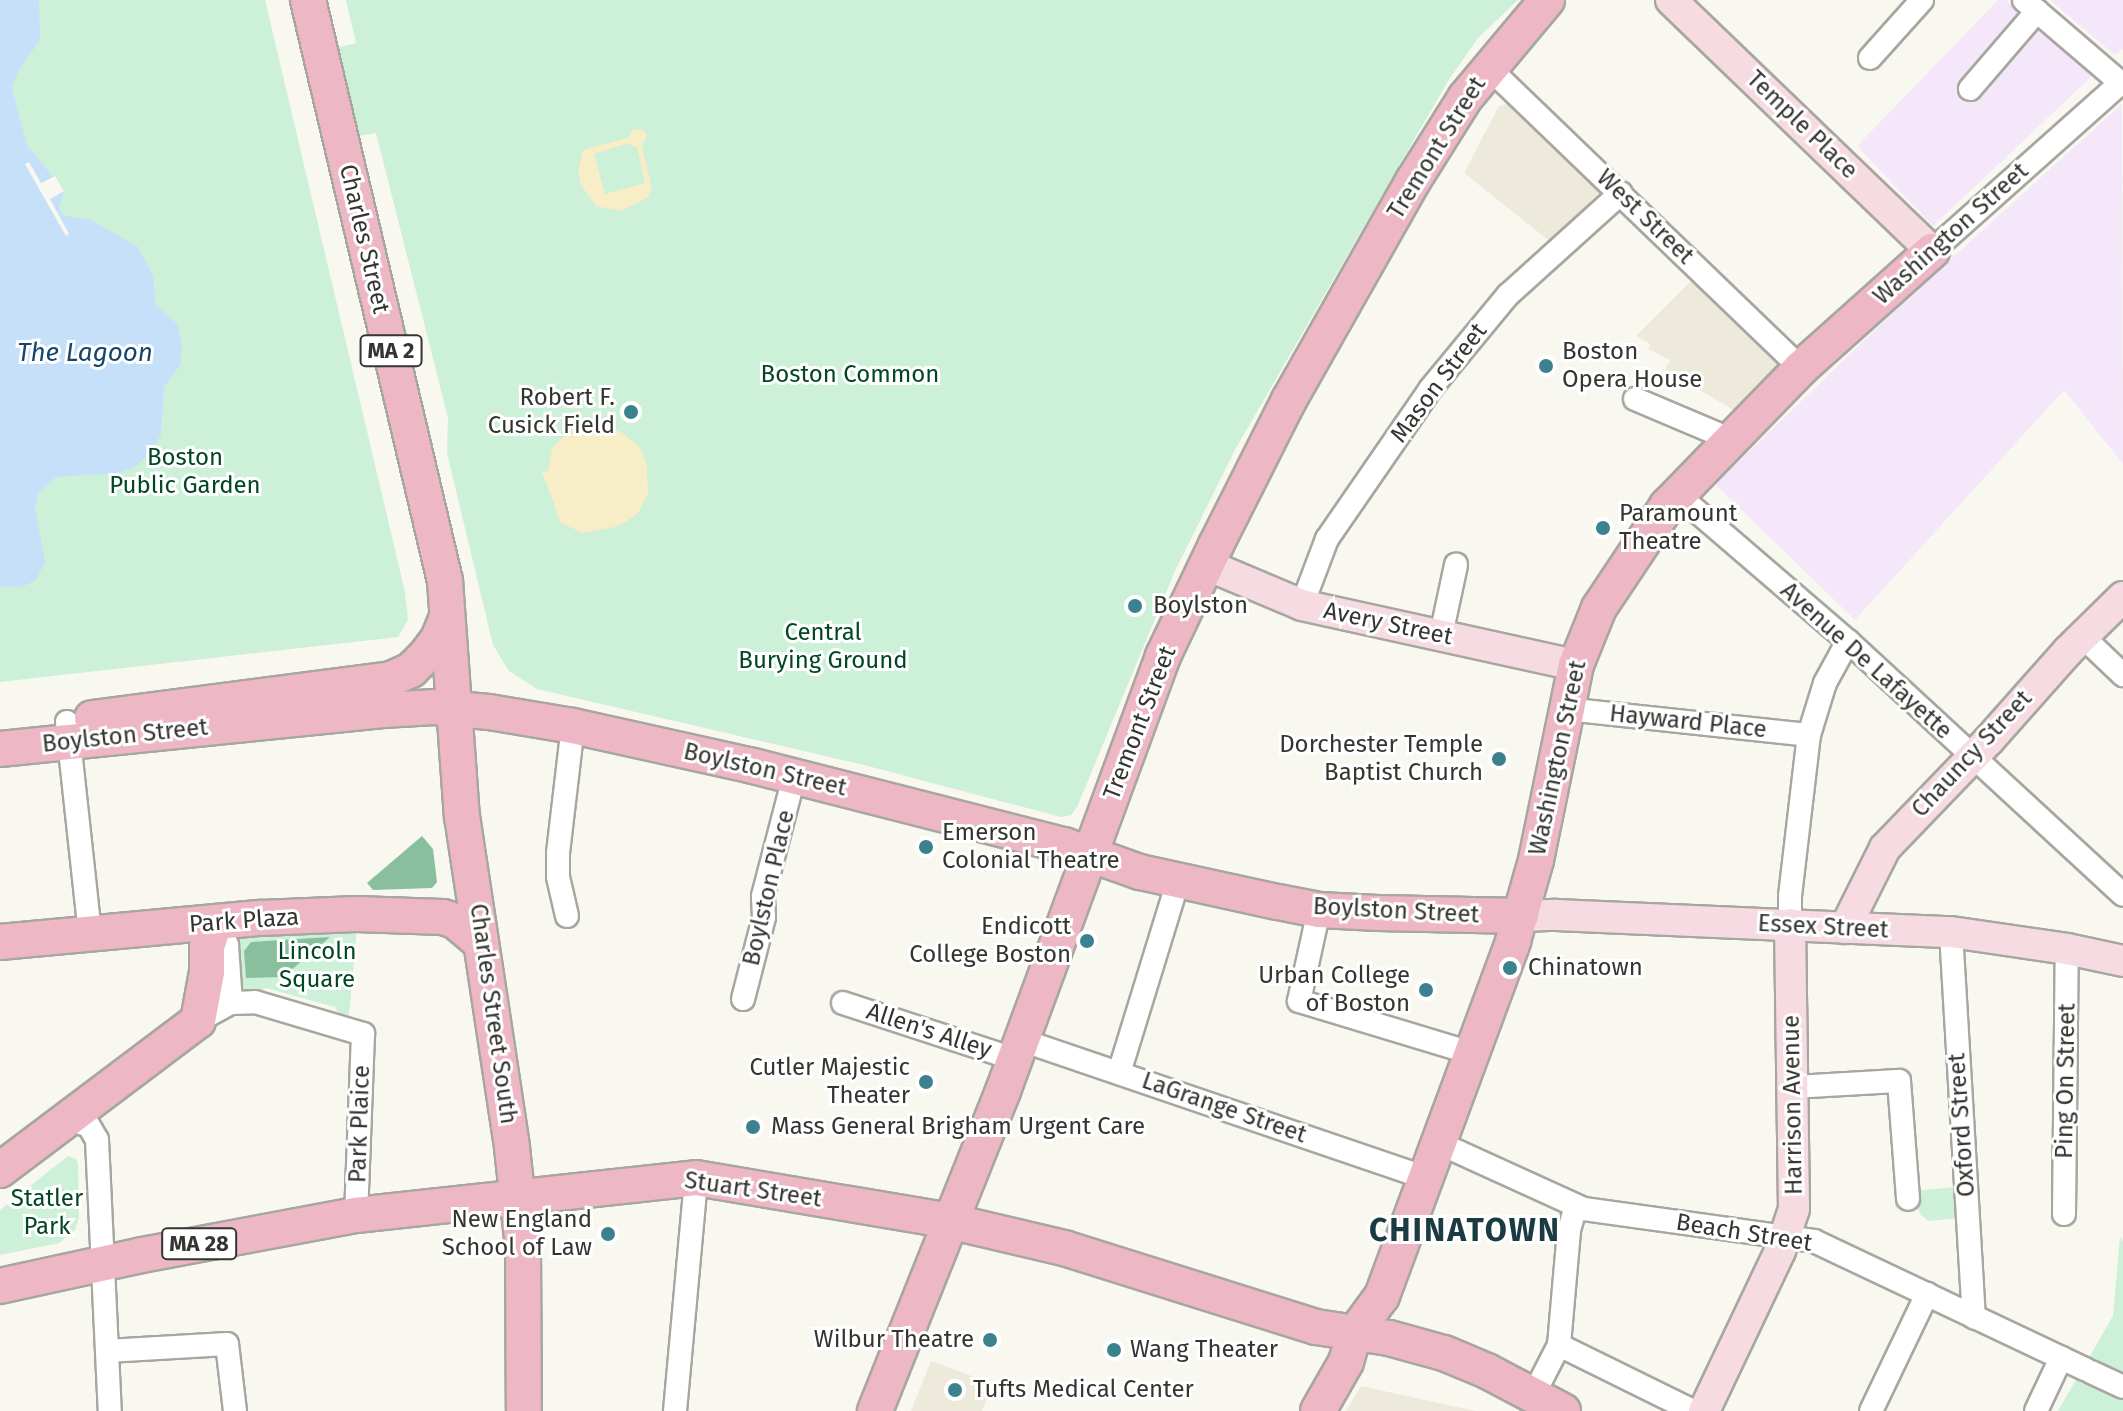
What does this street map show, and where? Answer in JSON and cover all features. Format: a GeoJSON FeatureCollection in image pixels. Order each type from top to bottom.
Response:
{"type":"FeatureCollection","features":[{"type":"Feature","properties":{"kind":"main road","name":"Charles Street"},"geometry":{"type":"LineString","coordinates":[[308,0],[445,581],[446,619]]}},
{"type":"Feature","properties":{"kind":"main road","name":"Tremont Street"},"geometry":{"type":"LineString","coordinates":[[875,1411],[949,1221],[965,1190],[1163,656],[1304,373],[1413,181],[1488,67],[1547,0]]}},
{"type":"Feature","properties":{"kind":"main road","name":"Temple Place"},"geometry":{"type":"LineString","coordinates":[[1671,0],[1932,251]]}},
{"type":"Feature","properties":{"kind":"main road","name":"Washington Street"},"geometry":{"type":"LineString","coordinates":[[1295,1411],[1327,1357],[1354,1334],[1382,1296],[1521,916],[1576,665],[1599,608],[1622,570],[1678,495],[1801,368],[1932,251]]}},
{"type":"Feature","properties":{"kind":"main road","name":"Avery Street"},"geometry":{"type":"LineString","coordinates":[[1207,565],[1302,605],[1576,665]]}},
{"type":"Feature","properties":{"kind":"main road","name":"Chauncy Street"},"geometry":{"type":"LineString","coordinates":[[1845,928],[1885,848],[2082,636],[2123,597]]}},
{"type":"Feature","properties":{"kind":"main road","name":"Charles Street South"},"geometry":{"type":"LineString","coordinates":[[446,619],[462,816],[512,1148],[524,1256],[524,1411]]}},
{"type":"Feature","properties":{"kind":"main road","name":"Boylston Street"},"geometry":{"type":"LineString","coordinates":[[0,749],[238,696],[391,679],[411,670],[426,655],[438,639],[446,619]]}},
{"type":"Feature","properties":{"kind":"main road","name":"Boylston Street"},"geometry":{"type":"LineString","coordinates":[[0,730],[68,732],[367,711],[453,709],[573,726],[794,777],[1089,854],[1126,868],[1319,910],[1521,916]]}},
{"type":"Feature","properties":{"kind":"main road","name":"Park Plaza"},"geometry":{"type":"LineString","coordinates":[[0,942],[334,914],[433,916],[455,921],[481,943]]}},
{"type":"Feature","properties":{"kind":"main road","name":"Essex Street"},"geometry":{"type":"LineString","coordinates":[[1521,916],[1951,932],[2067,949],[2123,961]]}},
{"type":"Feature","properties":{"kind":"main road"},"geometry":{"type":"LineString","coordinates":[[0,1170],[198,1021],[207,972],[207,947],[215,922]]}},
{"type":"Feature","properties":{"kind":"main road","name":"Harrison Avenue"},"geometry":{"type":"LineString","coordinates":[[1704,1411],[1787,1235],[1794,1209],[1790,924]]}},
{"type":"Feature","properties":{"kind":"main road"},"geometry":{"type":"LineString","coordinates":[[512,1148],[528,1165],[548,1176],[616,1187]]}},
{"type":"Feature","properties":{"kind":"main road","name":"MA 28"},"geometry":{"type":"LineString","coordinates":[[433,1209],[479,1192],[512,1148]]}},
{"type":"Feature","properties":{"kind":"main road","name":"Stuart Street"},"geometry":{"type":"LineString","coordinates":[[0,1286],[102,1263],[356,1215],[696,1178],[949,1221],[1064,1248],[1316,1327],[1354,1334]]}},
{"type":"Feature","properties":{"kind":"main road","name":"Washington Street"},"geometry":{"type":"LineString","coordinates":[[1318,1411],[1346,1362],[1354,1334]]}},
{"type":"Feature","properties":{"kind":"main road"},"geometry":{"type":"LineString","coordinates":[[1354,1334],[1373,1355],[1546,1405]]}},
{"type":"Feature","properties":{"kind":"street"},"geometry":{"type":"LineString","coordinates":[[1870,58],[1922,0]]}},
{"type":"Feature","properties":{"kind":"street"},"geometry":{"type":"LineString","coordinates":[[1970,89],[2030,5],[2122,83]]}},
{"type":"Feature","properties":{"kind":"street","name":"West Street"},"geometry":{"type":"LineString","coordinates":[[1488,67],[1801,368]]}},
{"type":"Feature","properties":{"kind":"street","name":"Washington Street"},"geometry":{"type":"LineString","coordinates":[[1932,251],[2122,83]]}},
{"type":"Feature","properties":{"kind":"street","name":"Mason Street"},"geometry":{"type":"LineString","coordinates":[[1302,605],[1327,539],[1431,388],[1508,295],[1621,193]]}},
{"type":"Feature","properties":{"kind":"street"},"geometry":{"type":"LineString","coordinates":[[1635,399],[1732,440]]}},
{"type":"Feature","properties":{"kind":"street","name":"Avenue De Lafayette"},"geometry":{"type":"LineString","coordinates":[[1678,495],[1848,641],[2123,895]]}},
{"type":"Feature","properties":{"kind":"street"},"geometry":{"type":"LineString","coordinates":[[1441,635],[1456,565]]}},
{"type":"Feature","properties":{"kind":"street"},"geometry":{"type":"LineString","coordinates":[[2082,636],[2123,675]]}},
{"type":"Feature","properties":{"kind":"street"},"geometry":{"type":"LineString","coordinates":[[1790,924],[1790,896],[1809,735],[1825,683],[1848,641]]}},
{"type":"Feature","properties":{"kind":"street","name":"Hayward Place"},"geometry":{"type":"LineString","coordinates":[[1566,709],[1809,735]]}},
{"type":"Feature","properties":{"kind":"street"},"geometry":{"type":"LineString","coordinates":[[567,916],[558,877],[558,853],[573,726]]}},
{"type":"Feature","properties":{"kind":"street"},"geometry":{"type":"LineString","coordinates":[[68,732],[90,934]]}},
{"type":"Feature","properties":{"kind":"street","name":"Boylston Place"},"geometry":{"type":"LineString","coordinates":[[743,999],[764,917],[763,896],[794,777]]}},
{"type":"Feature","properties":{"kind":"street"},"geometry":{"type":"LineString","coordinates":[[1119,1073],[1178,881]]}},
{"type":"Feature","properties":{"kind":"street"},"geometry":{"type":"LineString","coordinates":[[1319,910],[1299,1001],[1471,1053]]}},
{"type":"Feature","properties":{"kind":"street"},"geometry":{"type":"LineString","coordinates":[[198,1021],[231,1003],[227,945],[215,922]]}},
{"type":"Feature","properties":{"kind":"street","name":"Oxford Street"},"geometry":{"type":"LineString","coordinates":[[1951,932],[1974,1317]]}},
{"type":"Feature","properties":{"kind":"street","name":"Ping On Street"},"geometry":{"type":"LineString","coordinates":[[2064,1214],[2067,949]]}},
{"type":"Feature","properties":{"kind":"street","name":"Park Plaice"},"geometry":{"type":"LineString","coordinates":[[231,1003],[255,1002],[363,1034],[356,1215]]}},
{"type":"Feature","properties":{"kind":"street","name":"Allen's Alley"},"geometry":{"type":"LineString","coordinates":[[843,1003],[1017,1050]]}},
{"type":"Feature","properties":{"kind":"street","name":"LaGrange Street"},"geometry":{"type":"LineString","coordinates":[[1017,1050],[1119,1073],[1426,1178]]}},
{"type":"Feature","properties":{"kind":"street"},"geometry":{"type":"LineString","coordinates":[[1794,1087],[1899,1081],[1908,1199]]}},
{"type":"Feature","properties":{"kind":"street"},"geometry":{"type":"LineString","coordinates":[[67,1118],[89,1126],[97,1140],[110,1411]]}},
{"type":"Feature","properties":{"kind":"street","name":"Beach Street"},"geometry":{"type":"LineString","coordinates":[[1439,1143],[1576,1206],[1814,1241],[2123,1387]]}},
{"type":"Feature","properties":{"kind":"street"},"geometry":{"type":"LineString","coordinates":[[675,1411],[696,1178]]}},
{"type":"Feature","properties":{"kind":"street"},"geometry":{"type":"LineString","coordinates":[[1546,1405],[1559,1345],[1569,1230],[1576,1206]]}},
{"type":"Feature","properties":{"kind":"street"},"geometry":{"type":"LineString","coordinates":[[1871,1411],[1927,1294]]}},
{"type":"Feature","properties":{"kind":"street"},"geometry":{"type":"LineString","coordinates":[[107,1351],[227,1344],[235,1411]]}},
{"type":"Feature","properties":{"kind":"street"},"geometry":{"type":"LineString","coordinates":[[1559,1345],[1693,1411]]}},
{"type":"Feature","properties":{"kind":"street"},"geometry":{"type":"LineString","coordinates":[[2036,1411],[2061,1358]]}},
{"type":"Feature","properties":{"kind":"shaded area"},"geometry":{"type":"Polygon","coordinates":[[[1998,0],[2006,0],[2093,75],[1933,226],[1857,146],[1998,0]]]}},
{"type":"Feature","properties":{"kind":"shaded area"},"geometry":{"type":"Polygon","coordinates":[[[2050,0],[2123,0],[2123,49],[2115,55],[2050,0]]]}},
{"type":"Feature","properties":{"kind":"shaded area"},"geometry":{"type":"Polygon","coordinates":[[[1507,104],[1605,196],[1552,243],[1464,173],[1499,106],[1507,104]]]}},
{"type":"Feature","properties":{"kind":"shaded area"},"geometry":{"type":"Polygon","coordinates":[[[2122,104],[2123,464],[2064,390],[1855,620],[1715,484],[1919,288],[2122,104]]]}},
{"type":"Feature","properties":{"kind":"shaded area"},"geometry":{"type":"Polygon","coordinates":[[[1694,278],[1785,361],[1735,411],[1665,369],[1670,360],[1648,349],[1650,344],[1636,336],[1694,278]]]}},
{"type":"Feature","properties":{"kind":"shaded area","name":"Tufts Medical Center"},"geometry":{"type":"Polygon","coordinates":[[[931,1361],[993,1384],[982,1411],[911,1411],[931,1361]]]}},
{"type":"Feature","properties":{"kind":"shaded area"},"geometry":{"type":"Polygon","coordinates":[[[1361,1386],[1457,1407],[1476,1411],[1346,1411],[1361,1386]]]}},
{"type":"Feature","properties":{"kind":"green space","name":"Boston Public Garden"},"geometry":{"type":"Polygon","coordinates":[[[0,0],[265,0],[405,592],[408,620],[398,637],[0,682],[0,0]]]}},
{"type":"Feature","properties":{"kind":"green space","name":"Boston Common"},"geometry":{"type":"Polygon","coordinates":[[[346,0],[1518,0],[1478,38],[1448,81],[1236,448],[1174,573],[1077,807],[1071,815],[1061,817],[868,766],[537,689],[509,671],[493,645],[447,453],[448,418],[376,133],[358,136],[341,82],[336,48],[356,43],[346,0]]]}},
{"type":"Feature","properties":{"kind":"green space"},"geometry":{"type":"Polygon","coordinates":[[[422,836],[433,849],[437,882],[432,888],[373,890],[367,883],[422,836]]]}},
{"type":"Feature","properties":{"kind":"green space","name":"Lincoln Square"},"geometry":{"type":"Polygon","coordinates":[[[357,927],[349,1015],[339,1014],[335,1007],[266,988],[257,994],[241,989],[238,933],[357,927]]]}},
{"type":"Feature","properties":{"kind":"green space"},"geometry":{"type":"Polygon","coordinates":[[[330,937],[283,977],[246,978],[244,951],[251,942],[330,937]]]}},
{"type":"Feature","properties":{"kind":"green space","name":"Statler Park"},"geometry":{"type":"Polygon","coordinates":[[[68,1156],[76,1159],[78,1164],[79,1217],[75,1230],[59,1243],[0,1255],[0,1210],[68,1156]]]}},
{"type":"Feature","properties":{"kind":"green space"},"geometry":{"type":"Polygon","coordinates":[[[1956,1187],[1957,1218],[1928,1221],[1920,1214],[1913,1191],[1956,1187]]]}},
{"type":"Feature","properties":{"kind":"green space"},"geometry":{"type":"Polygon","coordinates":[[[2120,1237],[2123,1241],[2123,1411],[2058,1411],[2113,1316],[2120,1237]]]}},
{"type":"Feature","properties":{"kind":"sand"},"geometry":{"type":"Polygon","coordinates":[[[634,129],[643,130],[647,135],[642,146],[652,188],[647,198],[621,211],[596,206],[581,185],[578,171],[583,150],[628,138],[634,129]],[[628,143],[594,154],[605,194],[645,183],[637,148],[628,143]]]}},
{"type":"Feature","properties":{"kind":"sand"},"geometry":{"type":"Polygon","coordinates":[[[598,424],[621,432],[639,446],[647,466],[648,493],[638,513],[627,521],[615,527],[583,533],[561,523],[542,472],[548,471],[552,448],[563,437],[598,424]]]}},
{"type":"Feature","properties":{"kind":"water","name":"The Lagoon"},"geometry":{"type":"Polygon","coordinates":[[[0,0],[38,0],[39,3],[40,40],[18,71],[12,88],[27,145],[64,191],[59,208],[65,216],[91,220],[138,247],[153,276],[156,305],[177,324],[182,345],[180,365],[164,387],[161,435],[148,455],[133,468],[118,473],[56,477],[39,492],[35,507],[45,562],[36,580],[20,588],[0,586],[0,0]]]}},
{"type":"Feature","properties":{"kind":"pier"},"geometry":{"type":"Polygon","coordinates":[[[29,162],[41,183],[55,176],[64,191],[50,199],[69,234],[66,236],[25,164],[29,162]]]}},
{"type":"Feature","properties":{"kind":"place","name":"Boston Opera House"},"geometry":{"type":"Point","coordinates":[1546,366]}},
{"type":"Feature","properties":{"kind":"place","name":"Robert F. Cusick Field"},"geometry":{"type":"Point","coordinates":[631,412]}},
{"type":"Feature","properties":{"kind":"place","name":"Paramount Theatre"},"geometry":{"type":"Point","coordinates":[1603,528]}},
{"type":"Feature","properties":{"kind":"place","name":"Boylston"},"geometry":{"type":"Point","coordinates":[1135,606]}},
{"type":"Feature","properties":{"kind":"place","name":"Dorchester Temple Baptist Church"},"geometry":{"type":"Point","coordinates":[1499,759]}},
{"type":"Feature","properties":{"kind":"place","name":"Emerson Colonial Theatre"},"geometry":{"type":"Point","coordinates":[926,847]}},
{"type":"Feature","properties":{"kind":"place","name":"Endicott College Boston"},"geometry":{"type":"Point","coordinates":[1087,941]}},
{"type":"Feature","properties":{"kind":"place","name":"Chinatown"},"geometry":{"type":"Point","coordinates":[1510,968]}},
{"type":"Feature","properties":{"kind":"place","name":"Urban College of Boston"},"geometry":{"type":"Point","coordinates":[1426,990]}},
{"type":"Feature","properties":{"kind":"place","name":"Cutler Majestic Theater"},"geometry":{"type":"Point","coordinates":[926,1082]}},
{"type":"Feature","properties":{"kind":"place","name":"Mass General Brigham Urgent Care"},"geometry":{"type":"Point","coordinates":[753,1127]}},
{"type":"Feature","properties":{"kind":"place","name":"New England School of Law"},"geometry":{"type":"Point","coordinates":[608,1234]}},
{"type":"Feature","properties":{"kind":"place","name":"Wilbur Theatre"},"geometry":{"type":"Point","coordinates":[990,1340]}},
{"type":"Feature","properties":{"kind":"place","name":"Wang Theater"},"geometry":{"type":"Point","coordinates":[1114,1350]}},
{"type":"Feature","properties":{"kind":"place","name":"Tufts Medical Center"},"geometry":{"type":"Point","coordinates":[955,1390]}},
{"type":"Feature","properties":{"kind":"district","name":"CHINATOWN"},"geometry":{"type":"Point","coordinates":[1465,1230]}},
{"type":"Feature","properties":{"kind":"park label","name":"Central Burying Ground"},"geometry":{"type":"Point","coordinates":[823,647]}}]}
